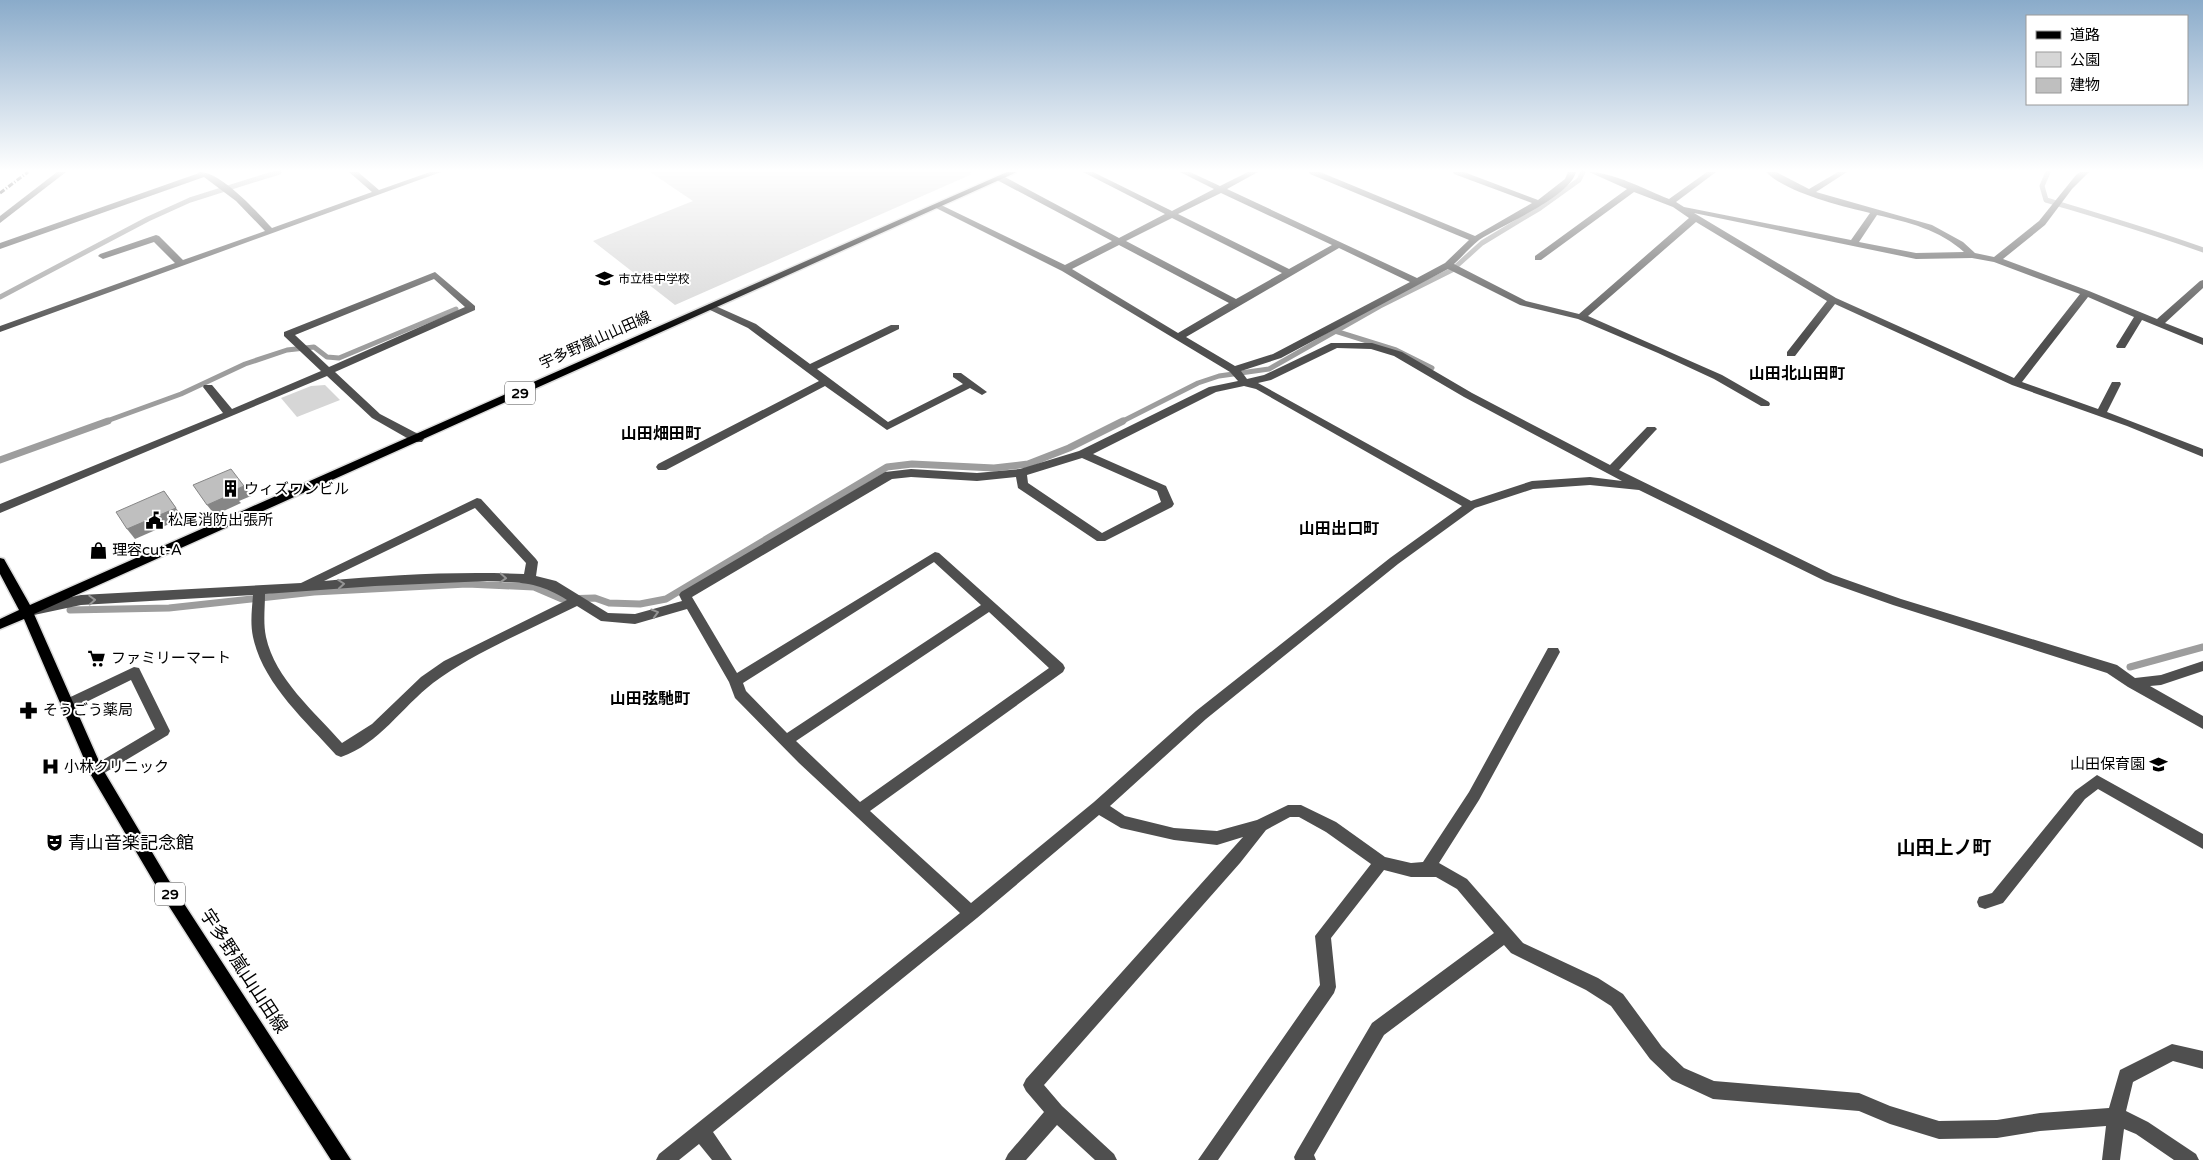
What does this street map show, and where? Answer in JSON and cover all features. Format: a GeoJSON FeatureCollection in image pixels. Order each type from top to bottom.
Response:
{"type":"FeatureCollection","features":[{"type":"Feature","properties":{"kind":"main road","name":"宇多野嵐山山田線"},"geometry":{"type":"LineString","coordinates":[[0,624],[891,226]]}},
{"type":"Feature","properties":{"kind":"main road"},"geometry":{"type":"LineString","coordinates":[[0,562],[27,612]]}},
{"type":"Feature","properties":{"kind":"main road","name":"宇多野嵐山山田線"},"geometry":{"type":"LineString","coordinates":[[27,612],[96,771],[163,884],[342,1160]]}},
{"type":"Feature","properties":{"kind":"street"},"geometry":{"type":"LineString","coordinates":[[0,246],[56,226]]}},
{"type":"Feature","properties":{"kind":"street"},"geometry":{"type":"LineString","coordinates":[[265,226],[271,232]]}},
{"type":"Feature","properties":{"kind":"street"},"geometry":{"type":"LineString","coordinates":[[0,329],[287,226]]}},
{"type":"Feature","properties":{"kind":"street"},"geometry":{"type":"LineString","coordinates":[[977,226],[1065,270],[1234,370],[1244,383],[1260,387],[1450,495],[1471,505]]}},
{"type":"Feature","properties":{"kind":"street"},"geometry":{"type":"LineString","coordinates":[[1094,226],[1236,303]]}},
{"type":"Feature","properties":{"kind":"street"},"geometry":{"type":"LineString","coordinates":[[1065,270],[1147,226]]}},
{"type":"Feature","properties":{"kind":"street"},"geometry":{"type":"LineString","coordinates":[[1194,226],[1289,273]]}},
{"type":"Feature","properties":{"kind":"street"},"geometry":{"type":"LineString","coordinates":[[1298,226],[1418,282]]}},
{"type":"Feature","properties":{"kind":"street"},"geometry":{"type":"LineString","coordinates":[[1444,226],[1475,239]]}},
{"type":"Feature","properties":{"kind":"street"},"geometry":{"type":"LineString","coordinates":[[1234,370],[1276,356],[1418,282],[1448,265],[1475,239],[1498,226]]}},
{"type":"Feature","properties":{"kind":"street"},"geometry":{"type":"LineString","coordinates":[[1538,258],[1581,226]]}},
{"type":"Feature","properties":{"kind":"street"},"geometry":{"type":"LineString","coordinates":[[1581,317],[1686,226]]}},
{"type":"Feature","properties":{"kind":"street"},"geometry":{"type":"LineString","coordinates":[[1710,226],[1833,300],[2016,383],[2203,453]]}},
{"type":"Feature","properties":{"kind":"street"},"geometry":{"type":"LineString","coordinates":[[1771,226],[1916,256],[1972,255],[1996,260],[2086,294],[2203,342]]}},
{"type":"Feature","properties":{"kind":"street"},"geometry":{"type":"LineString","coordinates":[[1853,243],[1865,226]]}},
{"type":"Feature","properties":{"kind":"street"},"geometry":{"type":"LineString","coordinates":[[1925,226],[1948,237],[1967,249],[1972,255]]}},
{"type":"Feature","properties":{"kind":"street"},"geometry":{"type":"LineString","coordinates":[[1996,260],[2036,226]]}},
{"type":"Feature","properties":{"kind":"street"},"geometry":{"type":"LineString","coordinates":[[103,256],[156,238],[181,264]]}},
{"type":"Feature","properties":{"kind":"street"},"geometry":{"type":"LineString","coordinates":[[1178,337],[1338,245]]}},
{"type":"Feature","properties":{"kind":"street"},"geometry":{"type":"LineString","coordinates":[[1448,265],[1523,303],[1581,317],[1718,377],[1765,404]]}},
{"type":"Feature","properties":{"kind":"street"},"geometry":{"type":"LineString","coordinates":[[0,510],[230,414],[327,372],[340,364],[472,308],[435,275],[288,334],[327,372],[376,416],[418,439]]}},
{"type":"Feature","properties":{"kind":"street"},"geometry":{"type":"LineString","coordinates":[[2159,324],[2203,283]]}},
{"type":"Feature","properties":{"kind":"street"},"geometry":{"type":"LineString","coordinates":[[2016,383],[2086,294]]}},
{"type":"Feature","properties":{"kind":"street"},"geometry":{"type":"LineString","coordinates":[[1792,354],[1833,300]]}},
{"type":"Feature","properties":{"kind":"street"},"geometry":{"type":"LineString","coordinates":[[712,307],[752,326],[811,368],[887,427],[970,384]]}},
{"type":"Feature","properties":{"kind":"street"},"geometry":{"type":"LineString","coordinates":[[2121,346],[2139,316]]}},
{"type":"Feature","properties":{"kind":"street"},"geometry":{"type":"LineString","coordinates":[[811,368],[895,327]]}},
{"type":"Feature","properties":{"kind":"street"},"geometry":{"type":"LineString","coordinates":[[971,913],[804,759],[740,694],[735,681],[688,604],[685,595],[889,475],[911,473],[977,477],[1021,473],[1083,454],[1213,389],[1267,378],[1335,345],[1372,346],[1398,354],[1468,395],[1611,471],[1829,578],[2112,669],[2203,723]]}},
{"type":"Feature","properties":{"kind":"street"},"geometry":{"type":"LineString","coordinates":[[957,375],[982,392]]}},
{"type":"Feature","properties":{"kind":"street"},"geometry":{"type":"LineString","coordinates":[[662,467],[827,381]]}},
{"type":"Feature","properties":{"kind":"street"},"geometry":{"type":"LineString","coordinates":[[2101,414],[2116,384]]}},
{"type":"Feature","properties":{"kind":"street"},"geometry":{"type":"LineString","coordinates":[[208,387],[230,414]]}},
{"type":"Feature","properties":{"kind":"street"},"geometry":{"type":"LineString","coordinates":[[1611,471],[1651,429]]}},
{"type":"Feature","properties":{"kind":"street"},"geometry":{"type":"LineString","coordinates":[[1021,473],[1022,485],[1101,538],[1168,504],[1162,489],[1083,454]]}},
{"type":"Feature","properties":{"kind":"street"},"geometry":{"type":"LineString","coordinates":[[665,1160],[971,913],[1099,806],[1201,715],[1394,561],[1471,505],[1532,485],[1558,482],[1590,481],[1644,488]]}},
{"type":"Feature","properties":{"kind":"street"},"geometry":{"type":"LineString","coordinates":[[298,588],[477,502],[532,562],[529,579]]}},
{"type":"Feature","properties":{"kind":"street"},"geometry":{"type":"LineString","coordinates":[[735,681],[935,556],[1058,668],[859,810]]}},
{"type":"Feature","properties":{"kind":"street"},"geometry":{"type":"LineString","coordinates":[[27,612],[81,600],[298,588],[375,581],[487,577],[529,579],[552,584],[606,618],[635,619],[688,604]]}},
{"type":"Feature","properties":{"kind":"street"},"geometry":{"type":"LineString","coordinates":[[259,590],[259,639],[269,663],[294,698],[341,751],[377,728],[426,681],[449,665],[577,600]]}},
{"type":"Feature","properties":{"kind":"street"},"geometry":{"type":"LineString","coordinates":[[787,740],[989,606]]}},
{"type":"Feature","properties":{"kind":"street"},"geometry":{"type":"LineString","coordinates":[[1427,869],[1474,796],[1553,652]]}},
{"type":"Feature","properties":{"kind":"street"},"geometry":{"type":"LineString","coordinates":[[2133,683],[2161,680],[2203,666]]}},
{"type":"Feature","properties":{"kind":"street"},"geometry":{"type":"LineString","coordinates":[[67,705],[134,672],[163,731],[96,771]]}},
{"type":"Feature","properties":{"kind":"street"},"geometry":{"type":"LineString","coordinates":[[1985,902],[1997,898],[2080,794],[2097,781],[2203,842]]}},
{"type":"Feature","properties":{"kind":"street"},"geometry":{"type":"LineString","coordinates":[[1099,806],[1121,822],[1174,834],[1217,838],[1261,825],[1288,811],[1301,811],[1331,827],[1381,863],[1411,870],[1439,870],[1462,884],[1517,948],[1592,984],[1617,1000],[1656,1053],[1678,1074],[1713,1090],[1859,1102],[1890,1115],[1939,1130],[1997,1129],[2040,1122],[2116,1116],[2142,1128],[2190,1160]]}},
{"type":"Feature","properties":{"kind":"street"},"geometry":{"type":"LineString","coordinates":[[1108,1160],[1056,1112],[1032,1085],[1235,858],[1261,825]]}},
{"type":"Feature","properties":{"kind":"street"},"geometry":{"type":"LineString","coordinates":[[1207,1160],[1328,987],[1324,936],[1381,863]]}},
{"type":"Feature","properties":{"kind":"street"},"geometry":{"type":"LineString","coordinates":[[1307,1160],[1303,1157],[1378,1029],[1505,935]]}},
{"type":"Feature","properties":{"kind":"street"},"geometry":{"type":"LineString","coordinates":[[2111,1160],[2116,1116],[2126,1076],[2172,1052],[2203,1060]]}},
{"type":"Feature","properties":{"kind":"street"},"geometry":{"type":"LineString","coordinates":[[1014,1160],[1056,1112]]}},
{"type":"Feature","properties":{"kind":"street"},"geometry":{"type":"LineString","coordinates":[[701,1131],[723,1160]]}},
{"type":"Feature","properties":{"kind":"green space"},"geometry":{"type":"Polygon","coordinates":[[[630,226],[854,226],[675,305],[593,241],[630,226]]]}},
{"type":"Feature","properties":{"kind":"green space"},"geometry":{"type":"Polygon","coordinates":[[[325,385],[340,400],[297,417],[281,398],[311,386],[325,385]]]}},
{"type":"Feature","properties":{"kind":"building"},"geometry":{"type":"Polygon","coordinates":[[[231,469],[244,486],[232,491],[234,493],[207,505],[193,485],[231,469]]]}},
{"type":"Feature","properties":{"kind":"building"},"geometry":{"type":"Polygon","coordinates":[[[164,491],[176,508],[127,529],[116,512],[164,491]]]}},
{"type":"Feature","properties":{"kind":"waterway"},"geometry":{"type":"LineString","coordinates":[[0,297],[134,226]]}},
{"type":"Feature","properties":{"kind":"waterway"},"geometry":{"type":"LineString","coordinates":[[1336,331],[1380,306],[1452,270],[1482,243],[1510,226]]}},
{"type":"Feature","properties":{"kind":"waterway"},"geometry":{"type":"LineString","coordinates":[[2131,226],[2203,250]]}},
{"type":"Feature","properties":{"kind":"waterway"},"geometry":{"type":"LineString","coordinates":[[104,422],[181,394],[245,364],[287,350],[314,347],[327,357],[339,358],[456,309]]}},
{"type":"Feature","properties":{"kind":"waterway"},"geometry":{"type":"LineString","coordinates":[[1121,422],[1198,383],[1219,376],[1269,369],[1336,331]]}},
{"type":"Feature","properties":{"kind":"waterway"},"geometry":{"type":"LineString","coordinates":[[1336,331],[1396,350],[1432,368]]}},
{"type":"Feature","properties":{"kind":"waterway"},"geometry":{"type":"LineString","coordinates":[[0,460],[108,421]]}},
{"type":"Feature","properties":{"kind":"waterway"},"geometry":{"type":"LineString","coordinates":[[70,610],[169,608],[314,592],[467,584],[534,587],[562,599],[595,598],[609,603],[640,604],[666,599],[887,467],[912,464],[994,468],[1028,464],[1069,448],[1121,422]]}},
{"type":"Feature","properties":{"kind":"waterway"},"geometry":{"type":"LineString","coordinates":[[2130,667],[2203,647]]}},
{"type":"Feature","properties":{"kind":"place","name":"市立桂中学校"},"geometry":{"type":"Point","coordinates":[604,279]}},
{"type":"Feature","properties":{"kind":"place","name":"ウィズワンビル"},"geometry":{"type":"Point","coordinates":[230,489]}},
{"type":"Feature","properties":{"kind":"place","name":"松尾消防出張所"},"geometry":{"type":"Point","coordinates":[154,520]}},
{"type":"Feature","properties":{"kind":"place","name":"理容cut-A"},"geometry":{"type":"Point","coordinates":[98,550]}},
{"type":"Feature","properties":{"kind":"place","name":"ファミリーマート"},"geometry":{"type":"Point","coordinates":[97,658]}},
{"type":"Feature","properties":{"kind":"place","name":"そうごう薬局"},"geometry":{"type":"Point","coordinates":[29,710]}},
{"type":"Feature","properties":{"kind":"place","name":"山田保育園"},"geometry":{"type":"Point","coordinates":[2159,764]}},
{"type":"Feature","properties":{"kind":"place","name":"小林クリニック"},"geometry":{"type":"Point","coordinates":[50,767]}},
{"type":"Feature","properties":{"kind":"place","name":"青山音楽記念館"},"geometry":{"type":"Point","coordinates":[54,843]}},
{"type":"Feature","properties":{"kind":"district","name":"山田北山田町"},"geometry":{"type":"Point","coordinates":[1797,373]}},
{"type":"Feature","properties":{"kind":"district","name":"山田畑田町"},"geometry":{"type":"Point","coordinates":[661,433]}},
{"type":"Feature","properties":{"kind":"district","name":"山田出口町"},"geometry":{"type":"Point","coordinates":[1339,528]}},
{"type":"Feature","properties":{"kind":"district","name":"山田弦馳町"},"geometry":{"type":"Point","coordinates":[650,698]}},
{"type":"Feature","properties":{"kind":"district","name":"山田上ノ町"},"geometry":{"type":"Point","coordinates":[1944,847]}}]}
